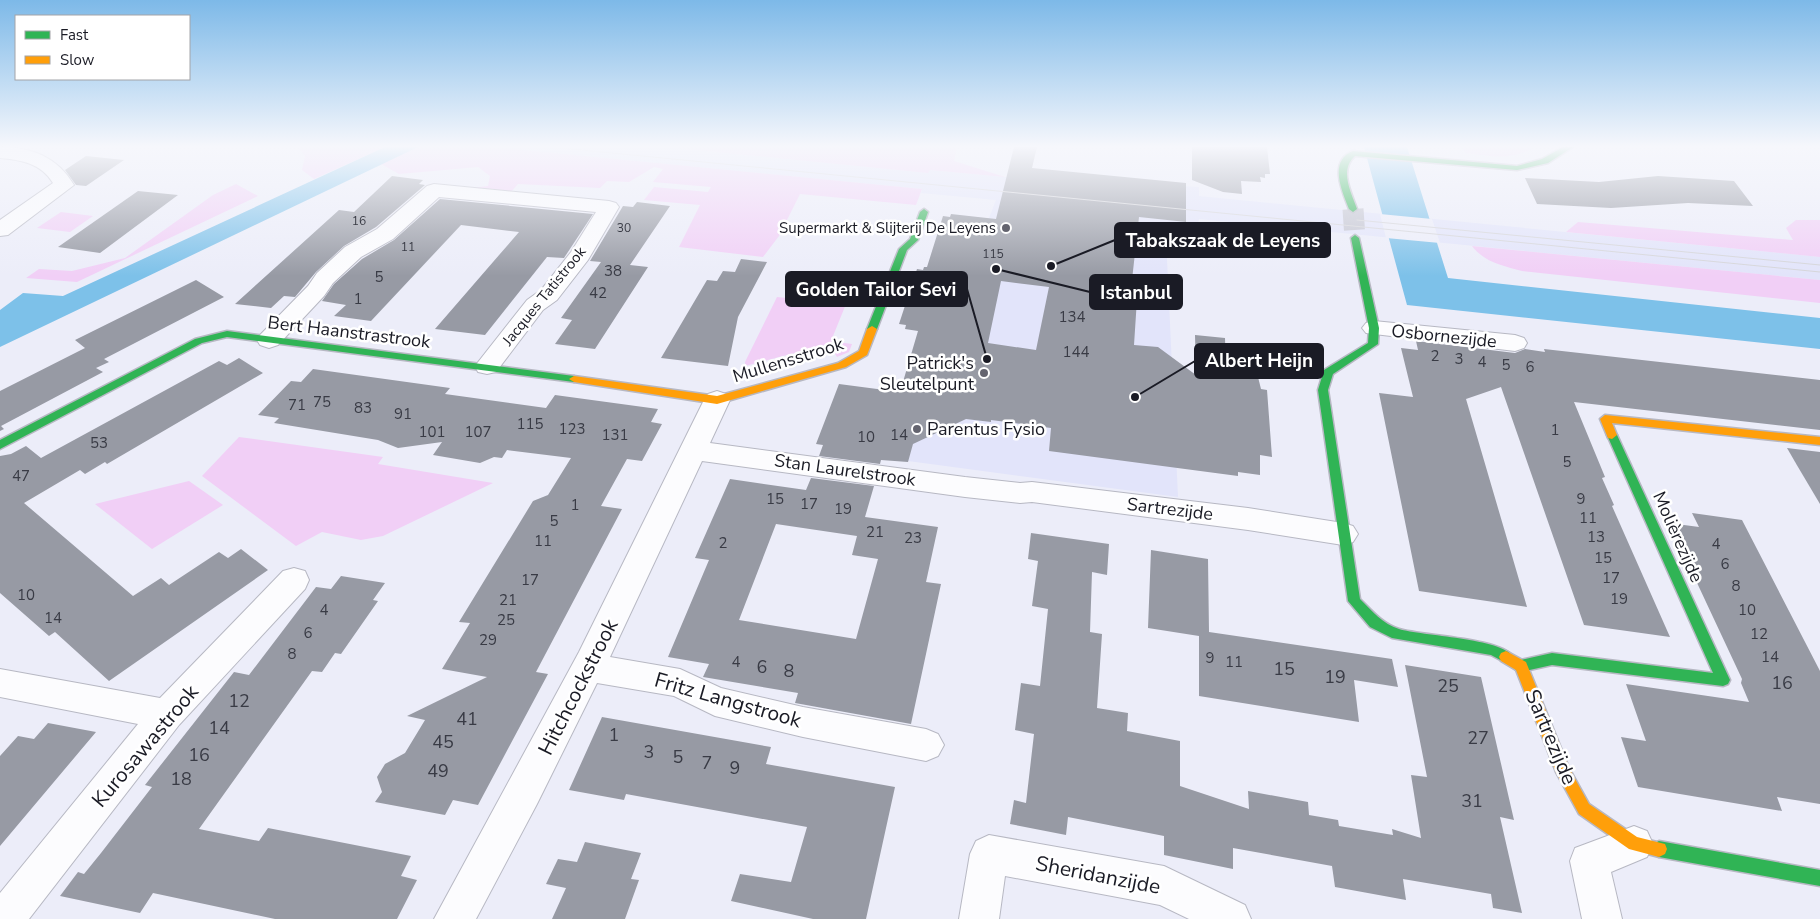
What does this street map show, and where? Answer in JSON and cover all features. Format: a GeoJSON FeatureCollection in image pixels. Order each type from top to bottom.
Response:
{"type":"FeatureCollection","features":[{"type":"Feature","properties":{"kind":"street"},"geometry":{"type":"LineString","coordinates":[[0,230],[57,190]]}},
{"type":"Feature","properties":{"kind":"street","name":"Jacques Tatistrook"},"geometry":{"type":"LineString","coordinates":[[269,340],[316,291],[325,278],[353,252],[385,234],[434,190],[609,206],[580,255],[549,294],[535,305],[487,366]]}},
{"type":"Feature","properties":{"kind":"street"},"geometry":{"type":"LineString","coordinates":[[1348,190],[1353,209]]}},
{"type":"Feature","properties":{"kind":"street","name":"Mullensstrook"},"geometry":{"type":"LineString","coordinates":[[717,400],[842,365],[863,353],[903,249],[914,240],[924,212]]}},
{"type":"Feature","properties":{"kind":"street"},"geometry":{"type":"LineString","coordinates":[[1355,238],[1374,328],[1373,344],[1328,372],[1323,390],[1354,601],[1375,623],[1397,634],[1493,650],[1521,666]]}},
{"type":"Feature","properties":{"kind":"street","name":"Osbornezijde"},"geometry":{"type":"LineString","coordinates":[[1374,328],[1515,343]]}},
{"type":"Feature","properties":{"kind":"street","name":"Bert Haanstrastrook"},"geometry":{"type":"LineString","coordinates":[[0,445],[199,342],[227,334],[487,366],[717,400]]}},
{"type":"Feature","properties":{"kind":"street","name":"Hitchcockstrook"},"geometry":{"type":"LineString","coordinates":[[454,919],[506,829],[664,516],[717,400]]}},
{"type":"Feature","properties":{"kind":"street","name":"Molièrezijde"},"geometry":{"type":"LineString","coordinates":[[1521,666],[1552,659],[1723,680],[1604,419],[1820,441]]}},
{"type":"Feature","properties":{"kind":"street","name":"Stan Laurelstrook"},"geometry":{"type":"LineString","coordinates":[[693,450],[996,490]]}},
{"type":"Feature","properties":{"kind":"street","name":"Sartrezijde"},"geometry":{"type":"LineString","coordinates":[[996,490],[1020,493],[1032,492],[1238,518],[1343,534]]}},
{"type":"Feature","properties":{"kind":"street","name":"Kurosawastrook"},"geometry":{"type":"LineString","coordinates":[[4,919],[167,714],[294,580]]}},
{"type":"Feature","properties":{"kind":"street","name":"Sartrezijde"},"geometry":{"type":"LineString","coordinates":[[1521,666],[1563,772],[1584,809],[1634,844],[1820,878]]}},
{"type":"Feature","properties":{"kind":"street","name":"Fritz Langstrook"},"geometry":{"type":"LineString","coordinates":[[588,667],[680,683],[715,701],[802,722],[926,745]]}},
{"type":"Feature","properties":{"kind":"street"},"geometry":{"type":"LineString","coordinates":[[0,683],[167,714]]}},
{"type":"Feature","properties":{"kind":"street"},"geometry":{"type":"LineString","coordinates":[[1602,919],[1589,862],[1634,844]]}},
{"type":"Feature","properties":{"kind":"street","name":"Sheridanzijde"},"geometry":{"type":"LineString","coordinates":[[980,919],[989,854],[1164,886],[1231,919]]}},
{"type":"Feature","properties":{"kind":"shaded area"},"geometry":{"type":"Polygon","coordinates":[[[224,190],[247,190],[258,196],[77,282],[26,278],[39,269],[72,271],[125,258],[213,195],[224,190]]]}},
{"type":"Feature","properties":{"kind":"shaded area"},"geometry":{"type":"Polygon","coordinates":[[[483,190],[513,190],[509,194],[483,190]]]}},
{"type":"Feature","properties":{"kind":"shaded area"},"geometry":{"type":"Polygon","coordinates":[[[652,190],[708,192],[709,190],[922,190],[916,205],[800,194],[779,236],[763,257],[679,247],[700,205],[644,200],[652,190]]]}},
{"type":"Feature","properties":{"kind":"shaded area"},"geometry":{"type":"Polygon","coordinates":[[[922,190],[1199,190],[1199,196],[1820,257],[1820,280],[1199,219],[1198,225],[1166,237],[1178,497],[908,461],[939,347],[996,200],[921,193],[922,190]]]}},
{"type":"Feature","properties":{"kind":"shaded area"},"geometry":{"type":"Polygon","coordinates":[[[61,212],[93,216],[70,232],[37,228],[61,212]]]}},
{"type":"Feature","properties":{"kind":"shaded area"},"geometry":{"type":"Polygon","coordinates":[[[1796,220],[1820,220],[1820,257],[1566,232],[1578,222],[1793,240],[1786,228],[1796,220]]]}},
{"type":"Feature","properties":{"kind":"shaded area"},"geometry":{"type":"Polygon","coordinates":[[[1472,246],[1820,280],[1820,303],[1522,271],[1488,260],[1472,246]]]}},
{"type":"Feature","properties":{"kind":"shaded area"},"geometry":{"type":"Polygon","coordinates":[[[777,297],[846,304],[831,341],[852,344],[849,352],[837,357],[829,344],[745,366],[745,362],[777,297]]]}},
{"type":"Feature","properties":{"kind":"shaded area"},"geometry":{"type":"Polygon","coordinates":[[[239,437],[383,457],[378,464],[493,483],[383,536],[361,540],[322,532],[296,546],[202,476],[239,437]]]}},
{"type":"Feature","properties":{"kind":"shaded area"},"geometry":{"type":"Polygon","coordinates":[[[189,481],[223,505],[152,549],[95,504],[189,481]]]}},
{"type":"Feature","properties":{"kind":"water"},"geometry":{"type":"Polygon","coordinates":[[[292,190],[328,190],[0,347],[0,310],[23,293],[63,296],[292,190]]]}},
{"type":"Feature","properties":{"kind":"water"},"geometry":{"type":"Polygon","coordinates":[[[1376,190],[1420,190],[1448,278],[1820,318],[1820,349],[1407,305],[1376,190]]]}},
{"type":"Feature","properties":{"kind":"pier"},"geometry":{"type":"Polygon","coordinates":[[[1380,214],[1432,219],[1440,243],[1386,238],[1380,214]]]}},
{"type":"Feature","properties":{"kind":"building"},"geometry":{"type":"Polygon","coordinates":[[[377,190],[419,190],[376,227],[344,246],[316,272],[295,297],[284,296],[271,308],[235,304],[339,210],[354,212],[377,190]]]}},
{"type":"Feature","properties":{"kind":"building"},"geometry":{"type":"Polygon","coordinates":[[[1003,190],[1186,190],[1186,222],[1139,217],[1130,298],[1137,299],[1134,345],[1158,347],[1196,375],[1195,335],[1225,338],[1226,373],[1258,377],[1261,389],[1267,390],[1272,457],[1260,455],[1260,475],[1238,472],[1238,476],[1049,451],[1051,428],[991,420],[991,422],[966,419],[913,444],[908,462],[881,460],[880,464],[819,456],[823,445],[816,444],[839,384],[900,392],[918,331],[905,329],[906,325],[899,324],[917,269],[923,270],[924,267],[927,267],[943,216],[950,217],[951,214],[996,219],[1003,190]],[[1001,281],[988,343],[1036,350],[1049,287],[1001,281]]]}},
{"type":"Feature","properties":{"kind":"building"},"geometry":{"type":"Polygon","coordinates":[[[1218,190],[1242,190],[1242,194],[1218,190]]]}},
{"type":"Feature","properties":{"kind":"building"},"geometry":{"type":"Polygon","coordinates":[[[1530,190],[1741,190],[1753,206],[1688,203],[1611,208],[1537,204],[1530,190]]]}},
{"type":"Feature","properties":{"kind":"building"},"geometry":{"type":"Polygon","coordinates":[[[138,191],[178,195],[100,253],[58,247],[138,191]]]}},
{"type":"Feature","properties":{"kind":"building"},"geometry":{"type":"Polygon","coordinates":[[[440,199],[593,214],[564,258],[547,257],[485,335],[435,329],[519,232],[461,225],[371,321],[334,316],[346,305],[322,301],[334,284],[362,259],[394,240],[440,199]]]}},
{"type":"Feature","properties":{"kind":"building"},"geometry":{"type":"Polygon","coordinates":[[[637,202],[670,206],[630,265],[648,267],[595,349],[555,344],[572,320],[561,318],[601,262],[590,261],[623,206],[633,207],[637,202]]]}},
{"type":"Feature","properties":{"kind":"building"},"geometry":{"type":"Polygon","coordinates":[[[741,259],[767,262],[738,317],[728,366],[661,358],[707,280],[717,281],[723,271],[735,272],[741,259]]]}},
{"type":"Feature","properties":{"kind":"building"},"geometry":{"type":"Polygon","coordinates":[[[196,280],[224,297],[104,359],[109,362],[96,368],[103,372],[1,426],[4,429],[0,431],[0,391],[85,348],[75,340],[196,280]]]}},
{"type":"Feature","properties":{"kind":"building"},"geometry":{"type":"Polygon","coordinates":[[[1416,341],[1515,353],[1525,349],[1545,352],[1544,349],[1820,380],[1820,430],[1574,402],[1605,477],[1602,478],[1614,505],[1612,506],[1670,637],[1584,625],[1501,387],[1466,399],[1527,607],[1419,591],[1379,393],[1413,397],[1401,348],[1418,350],[1416,341]]]}},
{"type":"Feature","properties":{"kind":"building"},"geometry":{"type":"Polygon","coordinates":[[[239,358],[263,373],[107,464],[105,462],[85,474],[80,470],[24,503],[133,596],[161,578],[169,585],[219,552],[228,558],[241,549],[268,570],[109,681],[55,632],[49,636],[0,593],[0,456],[11,454],[26,446],[41,458],[219,361],[227,365],[239,358]]]}},
{"type":"Feature","properties":{"kind":"building"},"geometry":{"type":"Polygon","coordinates":[[[313,369],[450,388],[445,394],[546,408],[555,395],[658,409],[651,422],[662,424],[642,461],[627,459],[601,506],[622,509],[536,672],[548,674],[478,805],[453,800],[445,815],[375,802],[382,792],[377,777],[385,764],[405,753],[425,720],[407,716],[487,677],[442,669],[470,623],[459,622],[533,501],[548,495],[571,458],[507,450],[502,458],[494,457],[480,463],[433,455],[442,442],[398,448],[378,440],[274,423],[279,418],[258,415],[291,381],[301,382],[313,369]]]}},
{"type":"Feature","properties":{"kind":"building"},"geometry":{"type":"Polygon","coordinates":[[[1787,448],[1820,452],[1820,504],[1798,467],[1787,448]]]}},
{"type":"Feature","properties":{"kind":"building"},"geometry":{"type":"Polygon","coordinates":[[[811,478],[874,486],[865,517],[938,527],[926,582],[941,584],[911,724],[795,703],[798,693],[703,677],[709,664],[668,657],[709,560],[695,558],[730,479],[806,490],[811,478]],[[776,524],[739,620],[856,639],[878,559],[852,555],[857,536],[776,524]]]}},
{"type":"Feature","properties":{"kind":"building"},"geometry":{"type":"Polygon","coordinates":[[[1692,513],[1742,520],[1820,671],[1820,804],[1777,797],[1782,811],[1638,787],[1621,737],[1646,741],[1626,684],[1749,702],[1741,683],[1742,679],[1669,523],[1699,527],[1692,513]]]}},
{"type":"Feature","properties":{"kind":"building"},"geometry":{"type":"Polygon","coordinates":[[[1031,533],[1109,544],[1107,575],[1092,572],[1090,632],[1102,634],[1097,708],[1128,713],[1127,731],[1180,741],[1180,786],[1249,809],[1248,791],[1308,802],[1309,815],[1338,820],[1339,826],[1393,835],[1392,829],[1421,838],[1411,775],[1427,777],[1405,665],[1481,677],[1514,820],[1500,817],[1522,913],[1493,908],[1491,894],[1403,879],[1406,900],[1335,887],[1332,866],[1233,848],[1233,869],[1164,855],[1164,836],[1068,817],[1066,835],[1010,824],[1014,800],[1026,803],[1034,734],[1015,730],[1021,683],[1040,686],[1048,609],[1032,606],[1038,561],[1028,559],[1031,533]]]}},
{"type":"Feature","properties":{"kind":"building"},"geometry":{"type":"Polygon","coordinates":[[[1151,550],[1208,559],[1209,632],[1392,659],[1398,687],[1354,680],[1359,722],[1199,696],[1199,636],[1148,628],[1151,550]]]}},
{"type":"Feature","properties":{"kind":"building"},"geometry":{"type":"Polygon","coordinates":[[[341,576],[385,583],[373,600],[378,601],[341,654],[335,653],[322,672],[312,671],[199,829],[259,841],[268,828],[411,856],[401,876],[417,880],[397,919],[275,919],[153,893],[140,913],[60,896],[78,872],[84,874],[101,853],[152,787],[145,785],[234,672],[249,675],[316,587],[331,589],[341,576]]]}},
{"type":"Feature","properties":{"kind":"building"},"geometry":{"type":"Polygon","coordinates":[[[602,717],[771,747],[766,764],[895,787],[866,919],[813,919],[731,901],[740,874],[791,882],[807,827],[626,794],[624,800],[569,790],[602,717]]]}},
{"type":"Feature","properties":{"kind":"building"},"geometry":{"type":"Polygon","coordinates":[[[48,723],[96,732],[0,846],[0,756],[18,736],[34,739],[48,723]]]}},
{"type":"Feature","properties":{"kind":"building"},"geometry":{"type":"Polygon","coordinates":[[[585,842],[641,853],[631,879],[639,880],[625,919],[552,919],[566,888],[546,884],[558,859],[577,862],[585,842]]]}},
{"type":"Feature","properties":{"kind":"tunnel"},"geometry":{"type":"LineString","coordinates":[[1353,209],[1355,238]]}},
{"type":"Feature","properties":{"kind":"tram line"},"geometry":{"type":"LineString","coordinates":[[986,190],[1820,272]]}},
{"type":"Feature","properties":{"kind":"tram line"},"geometry":{"type":"LineString","coordinates":[[1357,220],[1820,265]]}},
{"type":"Feature","properties":{"kind":"traffic: fast"},"geometry":{"type":"LineString","coordinates":[[1346,190],[1353,209]]}},
{"type":"Feature","properties":{"kind":"traffic: fast"},"geometry":{"type":"LineString","coordinates":[[872,329],[903,249],[914,240],[924,212]]}},
{"type":"Feature","properties":{"kind":"traffic: fast"},"geometry":{"type":"LineString","coordinates":[[1355,238],[1374,328],[1373,344],[1328,372],[1323,390],[1354,601],[1375,623],[1397,634],[1493,650],[1506,657]]}},
{"type":"Feature","properties":{"kind":"traffic: fast"},"geometry":{"type":"LineString","coordinates":[[0,445],[199,341],[227,334],[574,379]]}},
{"type":"Feature","properties":{"kind":"traffic: fast"},"geometry":{"type":"LineString","coordinates":[[1521,666],[1552,659],[1723,680],[1612,435]]}},
{"type":"Feature","properties":{"kind":"traffic: fast"},"geometry":{"type":"LineString","coordinates":[[1659,849],[1820,878]]}},
{"type":"Feature","properties":{"kind":"traffic: slow"},"geometry":{"type":"LineString","coordinates":[[574,379],[717,400],[842,365],[863,353],[872,329]]}},
{"type":"Feature","properties":{"kind":"traffic: slow"},"geometry":{"type":"LineString","coordinates":[[1612,435],[1605,419],[1820,441]]}},
{"type":"Feature","properties":{"kind":"traffic: slow"},"geometry":{"type":"LineString","coordinates":[[1506,657],[1521,666],[1563,772],[1584,809],[1634,844],[1659,849]]}},
{"type":"Feature","properties":{"kind":"place","name":"Supermarkt & Slijterij De Leyens"},"geometry":{"type":"Point","coordinates":[1006,228]}},
{"type":"Feature","properties":{"kind":"place","name":"Tabakszaak de Leyens"},"geometry":{"type":"Point","coordinates":[1051,266]}},
{"type":"Feature","properties":{"kind":"place","name":"Istanbul"},"geometry":{"type":"Point","coordinates":[996,269]}},
{"type":"Feature","properties":{"kind":"place","name":"Golden Tailor Sevi"},"geometry":{"type":"Point","coordinates":[987,359]}},
{"type":"Feature","properties":{"kind":"place","name":"Patrick's Sleutelpunt"},"geometry":{"type":"Point","coordinates":[984,373]}},
{"type":"Feature","properties":{"kind":"place","name":"Albert Heijn"},"geometry":{"type":"Point","coordinates":[1135,397]}},
{"type":"Feature","properties":{"kind":"place","name":"Parentus Fysio"},"geometry":{"type":"Point","coordinates":[917,429]}}]}
